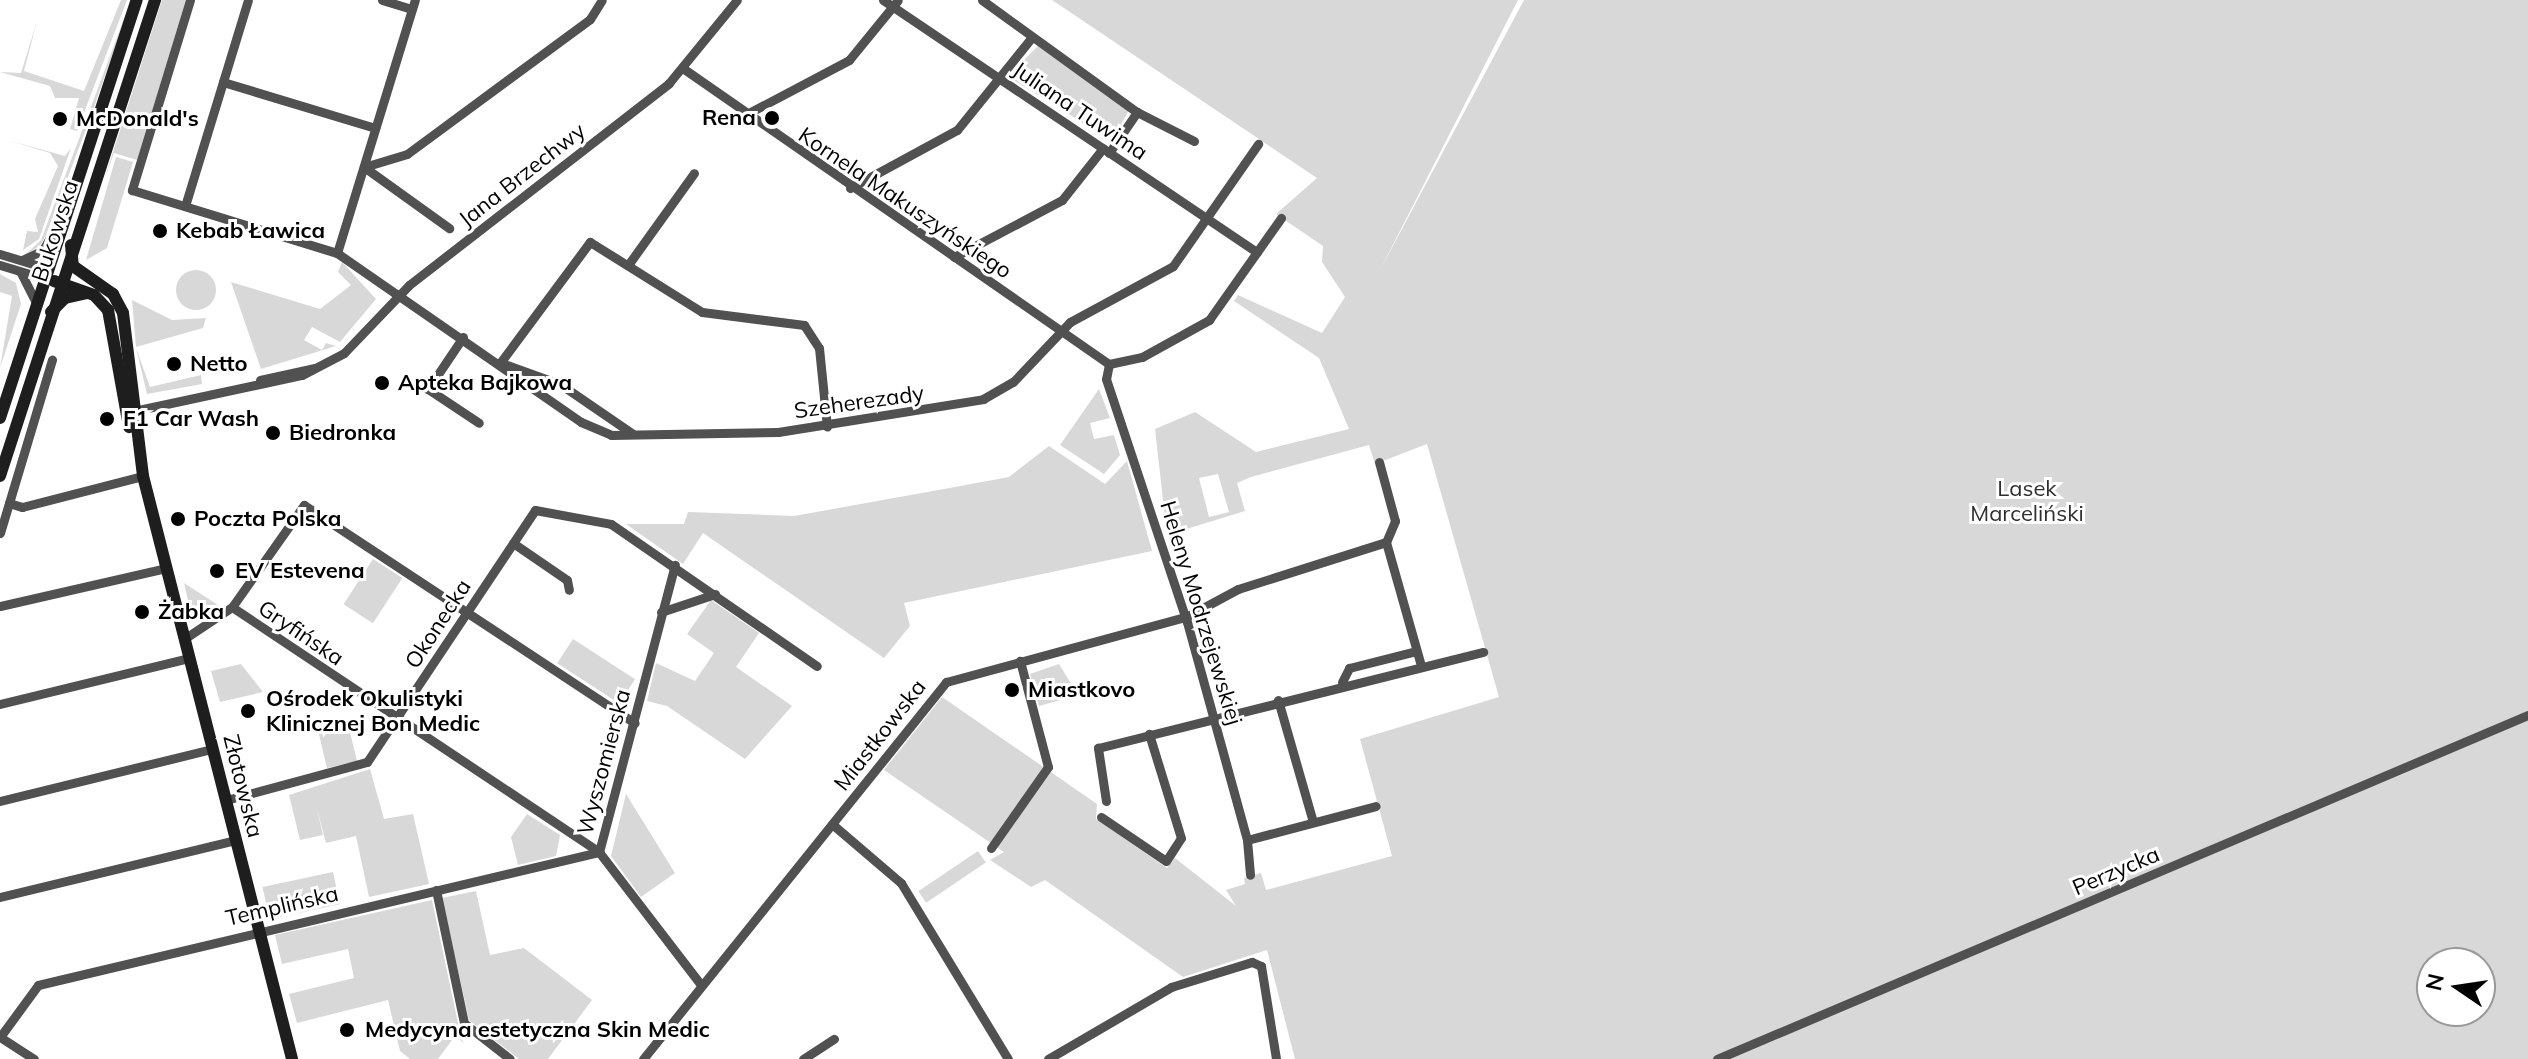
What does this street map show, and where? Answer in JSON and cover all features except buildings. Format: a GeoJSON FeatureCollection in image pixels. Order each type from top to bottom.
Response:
{"type":"FeatureCollection","features":[{"type":"Feature","properties":{"kind":"street","name":"Bukowska"},"geometry":{"type":"LineString","coordinates":[[0,418],[44,273],[137,0]]}},
{"type":"Feature","properties":{"kind":"street","name":"Bukowska"},"geometry":{"type":"LineString","coordinates":[[0,476],[60,278],[155,0]]}},
{"type":"Feature","properties":{"kind":"street","name":"Szeherezady"},"geometry":{"type":"LineString","coordinates":[[190,0],[132,190],[337,253],[463,337],[589,427],[635,436],[827,427],[983,399],[1013,382],[1062,332],[1167,271],[1208,219],[1258,144]]}},
{"type":"Feature","properties":{"kind":"street"},"geometry":{"type":"LineString","coordinates":[[185,206],[248,0]]}},
{"type":"Feature","properties":{"kind":"street"},"geometry":{"type":"LineString","coordinates":[[337,253],[413,5],[382,0]]}},
{"type":"Feature","properties":{"kind":"street"},"geometry":{"type":"LineString","coordinates":[[364,167],[407,154],[590,19],[602,0]]}},
{"type":"Feature","properties":{"kind":"street","name":"Jana Brzechwy"},"geometry":{"type":"LineString","coordinates":[[130,411],[319,368],[354,344],[396,295],[684,69],[737,0]]}},
{"type":"Feature","properties":{"kind":"street","name":"Juliana Tuwima"},"geometry":{"type":"LineString","coordinates":[[883,0],[896,4],[999,78],[1257,252]]}},
{"type":"Feature","properties":{"kind":"street"},"geometry":{"type":"LineString","coordinates":[[982,0],[1137,112],[1194,141]]}},
{"type":"Feature","properties":{"kind":"street"},"geometry":{"type":"LineString","coordinates":[[743,116],[849,60],[896,4]]}},
{"type":"Feature","properties":{"kind":"street"},"geometry":{"type":"LineString","coordinates":[[850,188],[957,130],[1032,37]]}},
{"type":"Feature","properties":{"kind":"street","name":"Kornela Makuszyńskiego"},"geometry":{"type":"LineString","coordinates":[[684,69],[743,116],[1109,364]]}},
{"type":"Feature","properties":{"kind":"street"},"geometry":{"type":"LineString","coordinates":[[223,82],[375,128]]}},
{"type":"Feature","properties":{"kind":"street"},"geometry":{"type":"LineString","coordinates":[[954,257],[1062,200],[1137,112]]}},
{"type":"Feature","properties":{"kind":"street"},"geometry":{"type":"LineString","coordinates":[[364,167],[449,228]]}},
{"type":"Feature","properties":{"kind":"street"},"geometry":{"type":"LineString","coordinates":[[628,265],[694,173]]}},
{"type":"Feature","properties":{"kind":"street"},"geometry":{"type":"LineString","coordinates":[[22,260],[43,250],[64,212]]}},
{"type":"Feature","properties":{"kind":"street"},"geometry":{"type":"LineString","coordinates":[[1109,364],[1142,357],[1209,320],[1281,218]]}},
{"type":"Feature","properties":{"kind":"street"},"geometry":{"type":"LineString","coordinates":[[500,363],[583,246],[595,243],[702,312],[804,325],[819,348],[827,427]]}},
{"type":"Feature","properties":{"kind":"street","name":"Złotowska"},"geometry":{"type":"LineString","coordinates":[[71,245],[73,266],[110,317],[143,476],[292,1059]]}},
{"type":"Feature","properties":{"kind":"street"},"geometry":{"type":"LineString","coordinates":[[0,254],[22,260],[44,273]]}},
{"type":"Feature","properties":{"kind":"street"},"geometry":{"type":"LineString","coordinates":[[0,265],[90,286]]}},
{"type":"Feature","properties":{"kind":"street"},"geometry":{"type":"LineString","coordinates":[[18,271],[35,301]]}},
{"type":"Feature","properties":{"kind":"street"},"geometry":{"type":"LineString","coordinates":[[48,315],[65,298],[90,286]]}},
{"type":"Feature","properties":{"kind":"street"},"geometry":{"type":"LineString","coordinates":[[463,337],[428,389],[479,423]]}},
{"type":"Feature","properties":{"kind":"street"},"geometry":{"type":"LineString","coordinates":[[0,533],[52,360]]}},
{"type":"Feature","properties":{"kind":"street","name":"Szeherezady"},"geometry":{"type":"LineString","coordinates":[[500,363],[560,384],[635,436]]}},
{"type":"Feature","properties":{"kind":"street","name":"Heleny Modrzejewskiej"},"geometry":{"type":"LineString","coordinates":[[1109,364],[1106,379],[1186,617],[1247,840],[1250,875]]}},
{"type":"Feature","properties":{"kind":"street"},"geometry":{"type":"LineString","coordinates":[[1379,462],[1395,521],[1386,542],[1420,662],[1424,668],[1483,652]]}},
{"type":"Feature","properties":{"kind":"street"},"geometry":{"type":"LineString","coordinates":[[9,503],[22,507],[143,476]]}},
{"type":"Feature","properties":{"kind":"street"},"geometry":{"type":"LineString","coordinates":[[232,607],[301,505],[634,723]]}},
{"type":"Feature","properties":{"kind":"street","name":"Okonecka"},"geometry":{"type":"LineString","coordinates":[[226,800],[362,766],[397,719],[535,510],[604,520],[675,565]]}},
{"type":"Feature","properties":{"kind":"street","name":"Miastkowska"},"geometry":{"type":"LineString","coordinates":[[643,1059],[941,686],[1020,661],[1186,617],[1238,589],[1386,542]]}},
{"type":"Feature","properties":{"kind":"street"},"geometry":{"type":"LineString","coordinates":[[513,543],[567,580],[569,590]]}},
{"type":"Feature","properties":{"kind":"street"},"geometry":{"type":"LineString","coordinates":[[675,565],[817,666]]}},
{"type":"Feature","properties":{"kind":"street","name":"Wyszomierska"},"geometry":{"type":"LineString","coordinates":[[675,565],[599,852],[701,985]]}},
{"type":"Feature","properties":{"kind":"street"},"geometry":{"type":"LineString","coordinates":[[0,606],[166,568]]}},
{"type":"Feature","properties":{"kind":"street"},"geometry":{"type":"LineString","coordinates":[[661,612],[715,594]]}},
{"type":"Feature","properties":{"kind":"street","name":"Gryfińska"},"geometry":{"type":"LineString","coordinates":[[184,639],[232,607],[599,852]]}},
{"type":"Feature","properties":{"kind":"street"},"geometry":{"type":"LineString","coordinates":[[1342,682],[1349,668],[1416,651]]}},
{"type":"Feature","properties":{"kind":"street"},"geometry":{"type":"LineString","coordinates":[[0,704],[189,658]]}},
{"type":"Feature","properties":{"kind":"street"},"geometry":{"type":"LineString","coordinates":[[991,848],[1048,767],[1020,661]]}},
{"type":"Feature","properties":{"kind":"street"},"geometry":{"type":"LineString","coordinates":[[1106,801],[1098,748],[1212,715],[1420,662]]}},
{"type":"Feature","properties":{"kind":"street"},"geometry":{"type":"LineString","coordinates":[[1278,700],[1313,822]]}},
{"type":"Feature","properties":{"kind":"street","name":"Perzycka"},"geometry":{"type":"LineString","coordinates":[[1717,1059],[2528,715]]}},
{"type":"Feature","properties":{"kind":"street"},"geometry":{"type":"LineString","coordinates":[[1101,817],[1166,861],[1181,838],[1149,734]]}},
{"type":"Feature","properties":{"kind":"street"},"geometry":{"type":"LineString","coordinates":[[0,801],[212,749]]}},
{"type":"Feature","properties":{"kind":"street"},"geometry":{"type":"LineString","coordinates":[[1247,840],[1376,806]]}},
{"type":"Feature","properties":{"kind":"street"},"geometry":{"type":"LineString","coordinates":[[832,824],[901,883],[1008,1059]]}},
{"type":"Feature","properties":{"kind":"street"},"geometry":{"type":"LineString","coordinates":[[0,897],[236,840]]}},
{"type":"Feature","properties":{"kind":"street","name":"Templińska"},"geometry":{"type":"LineString","coordinates":[[0,1037],[38,985],[259,929],[599,852]]}},
{"type":"Feature","properties":{"kind":"street"},"geometry":{"type":"LineString","coordinates":[[436,890],[464,1023],[510,1059]]}},
{"type":"Feature","properties":{"kind":"street"},"geometry":{"type":"LineString","coordinates":[[1048,1059],[1171,987],[1256,962],[1276,1059]]}},
{"type":"Feature","properties":{"kind":"street"},"geometry":{"type":"LineString","coordinates":[[0,1037],[34,1059]]}},
{"type":"Feature","properties":{"kind":"street"},"geometry":{"type":"LineString","coordinates":[[803,1059],[834,1039]]}},
{"type":"Feature","properties":{"kind":"green space"},"geometry":{"type":"Polygon","coordinates":[[[121,0],[127,0],[77,131],[70,129],[79,98],[55,98],[50,86],[0,72],[21,73],[37,21],[24,71],[84,91],[121,0]]]}},
{"type":"Feature","properties":{"kind":"green space"},"geometry":{"type":"Polygon","coordinates":[[[131,0],[46,235],[40,246],[26,254],[41,240],[131,0]]]}},
{"type":"Feature","properties":{"kind":"green space"},"geometry":{"type":"Polygon","coordinates":[[[162,0],[186,0],[137,160],[114,153],[103,183],[162,0]]]}},
{"type":"Feature","properties":{"kind":"green space","name":"Lasek Marceliński"},"geometry":{"type":"Polygon","coordinates":[[[1052,0],[1518,0],[1379,272],[1524,0],[2528,0],[2528,1059],[1295,1059],[1267,950],[1183,977],[1045,880],[1031,887],[990,860],[1004,852],[884,770],[942,697],[1097,804],[1096,819],[1167,868],[1175,858],[1236,906],[1226,890],[1245,884],[1244,878],[1261,873],[1266,890],[1392,856],[1360,739],[1499,697],[1427,444],[1375,464],[1369,445],[1251,477],[1237,483],[1245,511],[1167,535],[1155,429],[1195,412],[1256,452],[1349,429],[1319,358],[1234,301],[1238,295],[1322,333],[1345,297],[1322,262],[1323,246],[1276,214],[1317,178],[1052,0]],[[1218,474],[1199,478],[1209,517],[1229,512],[1218,474]]]}},
{"type":"Feature","properties":{"kind":"green space"},"geometry":{"type":"Polygon","coordinates":[[[1038,46],[1129,110],[1112,141],[1015,81],[1013,71],[1038,46]]]}},
{"type":"Feature","properties":{"kind":"green space"},"geometry":{"type":"Polygon","coordinates":[[[7,140],[65,156],[71,148],[39,239],[23,250],[27,231],[38,232],[35,219],[58,166],[50,153],[7,140]]]}},
{"type":"Feature","properties":{"kind":"green space"},"geometry":{"type":"Polygon","coordinates":[[[116,157],[133,162],[107,248],[86,260],[116,157]]]}},
{"type":"Feature","properties":{"kind":"green space"},"geometry":{"type":"Polygon","coordinates":[[[342,262],[376,299],[340,342],[312,327],[304,340],[322,350],[326,343],[336,346],[261,369],[231,282],[320,309],[351,285],[338,272],[342,262]]]}},
{"type":"Feature","properties":{"kind":"green space"},"geometry":{"type":"Polygon","coordinates":[[[196,270],[210,276],[216,290],[210,304],[196,310],[182,304],[176,290],[182,276],[196,270]]]}},
{"type":"Feature","properties":{"kind":"green space"},"geometry":{"type":"Polygon","coordinates":[[[0,274],[16,283],[21,304],[0,368],[12,296],[0,292],[0,274]]]}},
{"type":"Feature","properties":{"kind":"green space"},"geometry":{"type":"Polygon","coordinates":[[[132,300],[172,320],[206,318],[203,328],[136,347],[132,300]]]}},
{"type":"Feature","properties":{"kind":"green space"},"geometry":{"type":"Polygon","coordinates":[[[136,348],[150,387],[201,375],[202,384],[147,394],[136,348]]]}},
{"type":"Feature","properties":{"kind":"green space"},"geometry":{"type":"Polygon","coordinates":[[[1099,389],[1110,418],[1090,423],[1094,439],[1114,435],[1120,455],[1104,474],[1060,445],[1099,389]]]}},
{"type":"Feature","properties":{"kind":"green space"},"geometry":{"type":"Polygon","coordinates":[[[1049,446],[1105,484],[1127,461],[1152,551],[904,603],[910,626],[884,658],[703,533],[683,564],[626,524],[684,524],[688,512],[794,516],[955,487],[1009,477],[1049,446]]]}},
{"type":"Feature","properties":{"kind":"green space"},"geometry":{"type":"Polygon","coordinates":[[[373,559],[402,578],[373,623],[344,604],[373,559]]]}},
{"type":"Feature","properties":{"kind":"green space"},"geometry":{"type":"Polygon","coordinates":[[[184,583],[221,607],[220,609],[193,622],[184,583]]]}},
{"type":"Feature","properties":{"kind":"green space"},"geometry":{"type":"Polygon","coordinates":[[[711,600],[759,633],[736,667],[792,706],[745,759],[667,706],[647,701],[656,663],[695,681],[714,653],[687,634],[711,600]]]}},
{"type":"Feature","properties":{"kind":"green space"},"geometry":{"type":"Polygon","coordinates":[[[573,639],[635,679],[619,704],[557,663],[573,639]]]}},
{"type":"Feature","properties":{"kind":"green space"},"geometry":{"type":"Polygon","coordinates":[[[241,664],[263,692],[220,702],[211,671],[241,664]]]}},
{"type":"Feature","properties":{"kind":"green space"},"geometry":{"type":"Polygon","coordinates":[[[1059,664],[1078,695],[1039,706],[1030,674],[1059,664]]]}},
{"type":"Feature","properties":{"kind":"green space"},"geometry":{"type":"Polygon","coordinates":[[[316,722],[349,728],[357,761],[327,768],[316,722]]]}},
{"type":"Feature","properties":{"kind":"green space"},"geometry":{"type":"Polygon","coordinates":[[[370,769],[384,819],[413,814],[429,884],[369,897],[356,836],[326,843],[316,805],[323,835],[300,840],[289,795],[370,769]]]}},
{"type":"Feature","properties":{"kind":"green space"},"geometry":{"type":"Polygon","coordinates":[[[626,794],[675,873],[641,897],[611,856],[626,794]]]}},
{"type":"Feature","properties":{"kind":"green space"},"geometry":{"type":"Polygon","coordinates":[[[527,814],[560,835],[556,856],[518,865],[511,837],[527,814]]]}},
{"type":"Feature","properties":{"kind":"green space"},"geometry":{"type":"Polygon","coordinates":[[[978,851],[986,863],[926,903],[918,891],[978,851]]]}},
{"type":"Feature","properties":{"kind":"green space"},"geometry":{"type":"Polygon","coordinates":[[[333,872],[340,904],[269,919],[263,887],[333,872]]]}},
{"type":"Feature","properties":{"kind":"green space"},"geometry":{"type":"Polygon","coordinates":[[[476,891],[490,955],[524,948],[592,1000],[548,1059],[519,1059],[469,1020],[442,898],[476,891]]]}},
{"type":"Feature","properties":{"kind":"green space"},"geometry":{"type":"Polygon","coordinates":[[[432,900],[459,1028],[469,1035],[458,1033],[464,1043],[455,1036],[438,1059],[410,1059],[400,1051],[388,1000],[297,1023],[289,994],[354,978],[348,949],[282,964],[275,935],[432,900]]]}},
{"type":"Feature","properties":{"kind":"place","name":"Rena"},"geometry":{"type":"Point","coordinates":[772,118]}},
{"type":"Feature","properties":{"kind":"place","name":"McDonald's"},"geometry":{"type":"Point","coordinates":[60,119]}},
{"type":"Feature","properties":{"kind":"place","name":"Kebab Ławica"},"geometry":{"type":"Point","coordinates":[160,231]}},
{"type":"Feature","properties":{"kind":"place","name":"Netto"},"geometry":{"type":"Point","coordinates":[174,364]}},
{"type":"Feature","properties":{"kind":"place","name":"Apteka Bajkowa"},"geometry":{"type":"Point","coordinates":[382,383]}},
{"type":"Feature","properties":{"kind":"place","name":"F1 Car Wash"},"geometry":{"type":"Point","coordinates":[107,419]}},
{"type":"Feature","properties":{"kind":"place","name":"Biedronka"},"geometry":{"type":"Point","coordinates":[273,433]}},
{"type":"Feature","properties":{"kind":"place","name":"Poczta Polska"},"geometry":{"type":"Point","coordinates":[178,519]}},
{"type":"Feature","properties":{"kind":"place","name":"EV Estevena"},"geometry":{"type":"Point","coordinates":[217,571]}},
{"type":"Feature","properties":{"kind":"place","name":"Żabka"},"geometry":{"type":"Point","coordinates":[142,612]}},
{"type":"Feature","properties":{"kind":"place","name":"Miastkovo"},"geometry":{"type":"Point","coordinates":[1012,690]}},
{"type":"Feature","properties":{"kind":"place","name":"Ośrodek Okulistyki Klinicznej Bon Medic"},"geometry":{"type":"Point","coordinates":[248,711]}},
{"type":"Feature","properties":{"kind":"place","name":"Medycyna estetyczna Skin Medic"},"geometry":{"type":"Point","coordinates":[347,1030]}}]}
